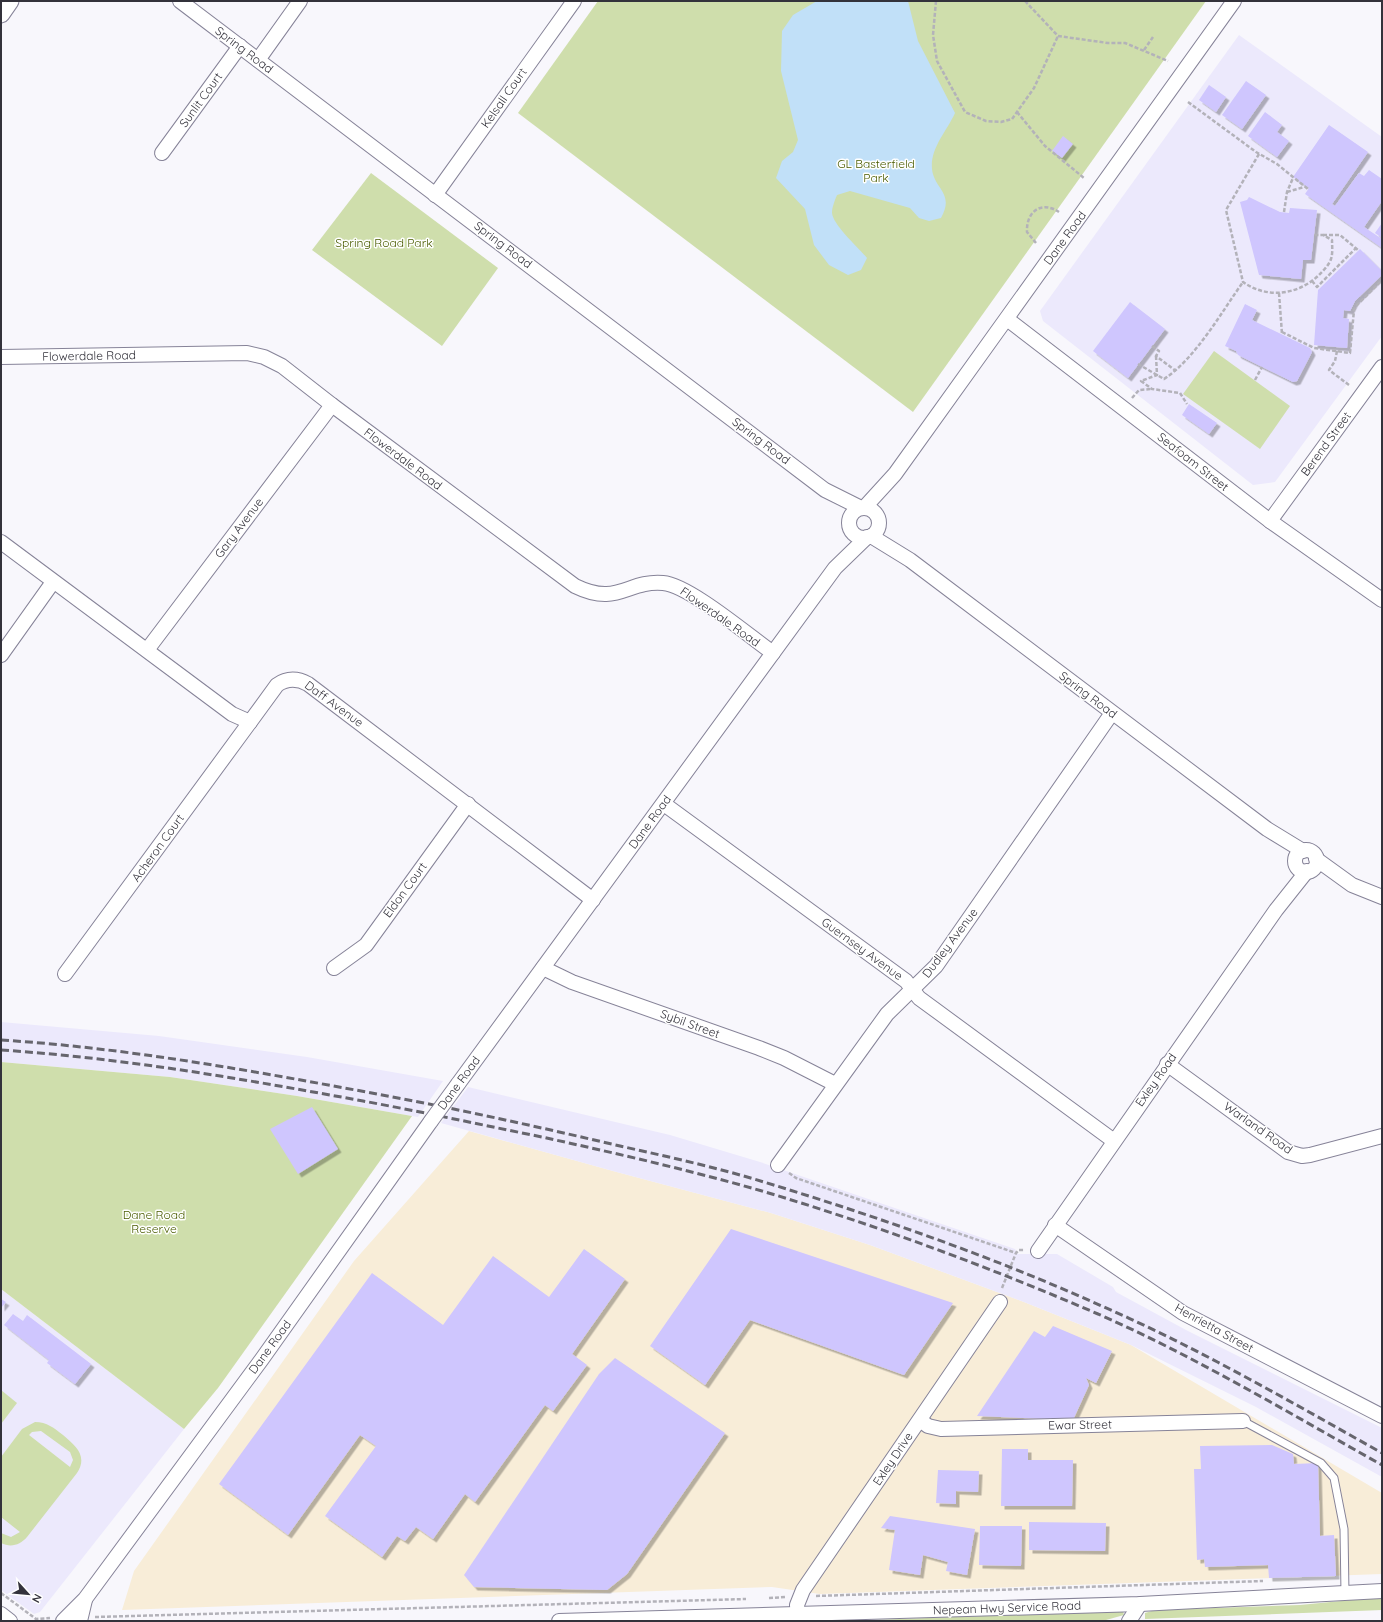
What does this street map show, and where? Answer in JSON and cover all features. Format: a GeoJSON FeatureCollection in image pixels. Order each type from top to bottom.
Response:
{"type":"FeatureCollection","features":[{"type":"Feature","properties":{"kind":"street"},"geometry":{"type":"LineString","coordinates":[[1,14],[10,1]]}},
{"type":"Feature","properties":{"kind":"street","name":"Spring Road"},"geometry":{"type":"LineString","coordinates":[[180,1],[825,490],[862,508]]}},
{"type":"Feature","properties":{"kind":"street"},"geometry":{"type":"LineString","coordinates":[[258,60],[300,1]]}},
{"type":"Feature","properties":{"kind":"street","name":"Kelsall Court"},"geometry":{"type":"LineString","coordinates":[[435,195],[574,1]]}},
{"type":"Feature","properties":{"kind":"street","name":"Dane Road"},"geometry":{"type":"LineString","coordinates":[[862,508],[895,474],[1234,1]]}},
{"type":"Feature","properties":{"kind":"street","name":"Sunlit Court"},"geometry":{"type":"LineString","coordinates":[[162,153],[240,46]]}},
{"type":"Feature","properties":{"kind":"street","name":"Seafoam Street"},"geometry":{"type":"LineString","coordinates":[[1007,319],[1270,522],[1382,600]]}},
{"type":"Feature","properties":{"kind":"street","name":"Flowerdale Road"},"geometry":{"type":"LineString","coordinates":[[1,357],[256,354],[282,366],[332,406],[575,586],[589,593],[609,595],[655,583],[672,585],[700,600],[773,653]]}},
{"type":"Feature","properties":{"kind":"street","name":"Berend Street"},"geometry":{"type":"LineString","coordinates":[[1270,522],[1382,367]]}},
{"type":"Feature","properties":{"kind":"street","name":"Gary Avenue"},"geometry":{"type":"LineString","coordinates":[[147,650],[332,406]]}},
{"type":"Feature","properties":{"kind":"street","name":"Dane Road"},"geometry":{"type":"LineString","coordinates":[[64,1620],[85,1599],[262,1359],[431,1121],[835,568],[874,528],[882,502],[895,474]]}},
{"type":"Feature","properties":{"kind":"street","name":"Spring Road"},"geometry":{"type":"LineString","coordinates":[[825,490],[851,526]]}},
{"type":"Feature","properties":{"kind":"street"},"geometry":{"type":"LineString","coordinates":[[862,508],[872,510],[874,528],[859,536],[851,526],[854,512],[862,508]]}},
{"type":"Feature","properties":{"kind":"street","name":"Dane Road"},"geometry":{"type":"LineString","coordinates":[[835,568],[851,526]]}},
{"type":"Feature","properties":{"kind":"street","name":"Spring Road"},"geometry":{"type":"LineString","coordinates":[[874,528],[910,560],[1267,829],[1305,863]]}},
{"type":"Feature","properties":{"kind":"street"},"geometry":{"type":"LineString","coordinates":[[1,542],[53,582],[147,650],[222,708],[250,722]]}},
{"type":"Feature","properties":{"kind":"street"},"geometry":{"type":"LineString","coordinates":[[1,654],[53,582]]}},
{"type":"Feature","properties":{"kind":"street","name":"Daff Avenue"},"geometry":{"type":"LineString","coordinates":[[250,722],[277,685],[282,681],[299,679],[308,684],[468,804],[593,900]]}},
{"type":"Feature","properties":{"kind":"street","name":"Dudley Avenue"},"geometry":{"type":"LineString","coordinates":[[778,1164],[887,1014],[897,1002],[912,990],[936,966],[1112,713]]}},
{"type":"Feature","properties":{"kind":"street","name":"Acheron Court"},"geometry":{"type":"LineString","coordinates":[[65,974],[250,722]]}},
{"type":"Feature","properties":{"kind":"street","name":"Eldon Court"},"geometry":{"type":"LineString","coordinates":[[334,968],[366,945],[468,804]]}},
{"type":"Feature","properties":{"kind":"street","name":"Guernsey Avenue"},"geometry":{"type":"LineString","coordinates":[[664,804],[906,981],[919,998],[1114,1141]]}},
{"type":"Feature","properties":{"kind":"street"},"geometry":{"type":"LineString","coordinates":[[1305,863],[1382,896]]}},
{"type":"Feature","properties":{"kind":"street","name":"Exley Road"},"geometry":{"type":"LineString","coordinates":[[1038,1251],[1167,1064],[1276,910],[1305,863]]}},
{"type":"Feature","properties":{"kind":"street","name":"Sybil Street"},"geometry":{"type":"LineString","coordinates":[[543,968],[572,982],[784,1058],[835,1084]]}},
{"type":"Feature","properties":{"kind":"street","name":"Warland Road"},"geometry":{"type":"LineString","coordinates":[[1167,1064],[1288,1152],[1295,1155],[1310,1154],[1382,1136]]}},
{"type":"Feature","properties":{"kind":"street","name":"Henrietta Street"},"geometry":{"type":"LineString","coordinates":[[1055,1225],[1184,1313],[1382,1416]]}},
{"type":"Feature","properties":{"kind":"street","name":"Exley Drive"},"geometry":{"type":"LineString","coordinates":[[798,1618],[800,1597],[1000,1302]]}},
{"type":"Feature","properties":{"kind":"street","name":"Ewar Street"},"geometry":{"type":"LineString","coordinates":[[920,1420],[928,1426],[941,1429],[1243,1421]]}},
{"type":"Feature","properties":{"kind":"street","name":"Nepean Hwy Service Road"},"geometry":{"type":"LineString","coordinates":[[559,1621],[798,1618],[1140,1604],[1382,1591]]}},
{"type":"Feature","properties":{"kind":"street","name":"Dane Road"},"geometry":{"type":"LineString","coordinates":[[80,1619],[85,1599]]}},
{"type":"Feature","properties":{"kind":"street"},"geometry":{"type":"LineString","coordinates":[[1129,1621],[1140,1604]]}},
{"type":"Feature","properties":{"kind":"street"},"geometry":{"type":"LineString","coordinates":[[1,1614],[10,1621]]}},
{"type":"Feature","properties":{"kind":"lane"},"geometry":{"type":"LineString","coordinates":[[1243,1421],[1321,1463],[1334,1478],[1344,1529],[1345,1594]]}},
{"type":"Feature","properties":{"kind":"path"},"geometry":{"type":"LineString","coordinates":[[936,1],[933,35],[937,61],[965,112],[986,121],[1001,122],[1012,119],[1034,88],[1058,36]]}},
{"type":"Feature","properties":{"kind":"path"},"geometry":{"type":"LineString","coordinates":[[1025,1],[1058,36],[1108,43],[1125,43],[1168,61]]}},
{"type":"Feature","properties":{"kind":"path"},"geometry":{"type":"LineString","coordinates":[[1144,50],[1153,36]]}},
{"type":"Feature","properties":{"kind":"path"},"geometry":{"type":"LineString","coordinates":[[1188,102],[1259,154],[1277,164],[1308,189]]}},
{"type":"Feature","properties":{"kind":"path"},"geometry":{"type":"LineString","coordinates":[[1017,112],[1045,146],[1084,178]]}},
{"type":"Feature","properties":{"kind":"path"},"geometry":{"type":"LineString","coordinates":[[1259,154],[1226,210],[1243,282],[1255,290],[1279,293],[1294,291],[1312,281],[1324,270],[1331,258],[1332,240],[1323,235]]}},
{"type":"Feature","properties":{"kind":"path"},"geometry":{"type":"LineString","coordinates":[[1284,212],[1287,192],[1293,177]]}},
{"type":"Feature","properties":{"kind":"path"},"geometry":{"type":"LineString","coordinates":[[1287,192],[1304,187]]}},
{"type":"Feature","properties":{"kind":"path"},"geometry":{"type":"LineString","coordinates":[[1036,243],[1027,232],[1028,219],[1034,212],[1043,208],[1051,208],[1059,212]]}},
{"type":"Feature","properties":{"kind":"path"},"geometry":{"type":"LineString","coordinates":[[1312,281],[1317,287],[1357,249],[1340,235],[1314,235]]}},
{"type":"Feature","properties":{"kind":"path"},"geometry":{"type":"LineString","coordinates":[[1279,293],[1282,333],[1314,348],[1350,353],[1354,310],[1357,305],[1382,280]]}},
{"type":"Feature","properties":{"kind":"path"},"geometry":{"type":"LineString","coordinates":[[1138,364],[1164,379],[1176,371],[1190,356],[1243,282]]}},
{"type":"Feature","properties":{"kind":"path"},"geometry":{"type":"LineString","coordinates":[[1152,346],[1159,351],[1156,356],[1157,375]]}},
{"type":"Feature","properties":{"kind":"path"},"geometry":{"type":"LineString","coordinates":[[1337,351],[1335,361],[1329,370],[1349,384]]}},
{"type":"Feature","properties":{"kind":"path"},"geometry":{"type":"LineString","coordinates":[[1156,356],[1176,371]]}},
{"type":"Feature","properties":{"kind":"path"},"geometry":{"type":"LineString","coordinates":[[1255,380],[1262,367]]}},
{"type":"Feature","properties":{"kind":"path"},"geometry":{"type":"LineString","coordinates":[[1152,389],[1141,382],[1157,375]]}},
{"type":"Feature","properties":{"kind":"path"},"geometry":{"type":"LineString","coordinates":[[1125,409],[1139,390],[1152,389],[1180,393],[1187,404]]}},
{"type":"Feature","properties":{"kind":"path"},"geometry":{"type":"LineString","coordinates":[[778,1164],[796,1178],[1016,1253]]}},
{"type":"Feature","properties":{"kind":"path"},"geometry":{"type":"LineString","coordinates":[[1000,1302],[998,1297],[1016,1253],[1019,1250],[1038,1251]]}},
{"type":"Feature","properties":{"kind":"path"},"geometry":{"type":"LineString","coordinates":[[762,1598],[1266,1581]]}},
{"type":"Feature","properties":{"kind":"path"},"geometry":{"type":"LineString","coordinates":[[1,1593],[36,1619],[64,1620]]}},
{"type":"Feature","properties":{"kind":"path"},"geometry":{"type":"LineString","coordinates":[[80,1619],[747,1599]]}},
{"type":"Feature","properties":{"kind":"shaded area"},"geometry":{"type":"Polygon","coordinates":[[[1239,35],[1382,137],[1382,336],[1275,482],[1253,485],[1043,321],[1040,311],[1239,35]]]}},
{"type":"Feature","properties":{"kind":"shaded area"},"geometry":{"type":"Polygon","coordinates":[[[1,1022],[159,1036],[307,1057],[443,1081],[418,1117],[297,1096],[170,1077],[1,1062],[1,1022]]]}},
{"type":"Feature","properties":{"kind":"shaded area"},"geometry":{"type":"Polygon","coordinates":[[[468,1087],[670,1135],[760,1162],[1015,1249],[1018,1254],[1057,1254],[1113,1287],[1116,1292],[1186,1330],[1382,1428],[1382,1477],[1256,1407],[1131,1345],[1024,1302],[870,1245],[771,1213],[441,1123],[468,1087]]]}},
{"type":"Feature","properties":{"kind":"shaded area"},"geometry":{"type":"Polygon","coordinates":[[[469,1131],[771,1213],[870,1245],[1024,1302],[1131,1345],[1382,1493],[1382,1574],[820,1594],[772,1587],[122,1610],[134,1571],[354,1261],[469,1131]]]}},
{"type":"Feature","properties":{"kind":"shaded area"},"geometry":{"type":"Polygon","coordinates":[[[1,1289],[184,1429],[40,1612],[34,1614],[1,1590],[1,1289]]]}},
{"type":"Feature","properties":{"kind":"green space","name":"GL Basterfield Park"},"geometry":{"type":"Polygon","coordinates":[[[598,1],[1206,1],[913,412],[518,113],[598,1]]]}},
{"type":"Feature","properties":{"kind":"green space","name":"Spring Road Park"},"geometry":{"type":"Polygon","coordinates":[[[371,173],[498,268],[442,346],[312,250],[371,173]]]}},
{"type":"Feature","properties":{"kind":"green space"},"geometry":{"type":"Polygon","coordinates":[[[1214,351],[1290,406],[1260,449],[1183,394],[1214,351]]]}},
{"type":"Feature","properties":{"kind":"green space","name":"Dane Road Reserve"},"geometry":{"type":"Polygon","coordinates":[[[1,1062],[170,1077],[297,1096],[412,1116],[218,1388],[184,1429],[1,1289],[1,1062]]]}},
{"type":"Feature","properties":{"kind":"green space"},"geometry":{"type":"Polygon","coordinates":[[[1,1390],[17,1403],[1,1424],[1,1390]]]}},
{"type":"Feature","properties":{"kind":"green space"},"geometry":{"type":"Polygon","coordinates":[[[35,1422],[50,1426],[57,1430],[76,1447],[81,1456],[81,1461],[77,1473],[27,1537],[18,1544],[5,1545],[1,1543],[1,1533],[11,1537],[20,1532],[1,1517],[1,1457],[22,1429],[35,1422]],[[41,1431],[32,1432],[29,1435],[70,1467],[73,1460],[70,1452],[41,1431]]]}},
{"type":"Feature","properties":{"kind":"green space"},"geometry":{"type":"Polygon","coordinates":[[[1382,1597],[1382,1610],[1145,1619],[1145,1613],[1155,1610],[1300,1605],[1382,1597]]]}},
{"type":"Feature","properties":{"kind":"green space"},"geometry":{"type":"Polygon","coordinates":[[[1123,1611],[1124,1615],[1106,1620],[844,1621],[1123,1611]]]}},
{"type":"Feature","properties":{"kind":"water"},"geometry":{"type":"Polygon","coordinates":[[[817,1],[908,1],[918,41],[955,113],[936,147],[932,161],[932,169],[936,182],[945,197],[946,203],[945,210],[941,218],[929,221],[919,218],[910,208],[850,191],[837,195],[832,211],[833,218],[841,230],[867,258],[861,270],[848,275],[829,265],[814,245],[805,209],[776,178],[782,161],[793,152],[798,140],[781,71],[782,31],[793,15],[817,1]]]}},
{"type":"Feature","properties":{"kind":"building"},"geometry":{"type":"Polygon","coordinates":[[[1246,81],[1266,95],[1242,129],[1222,115],[1246,81]]]}},
{"type":"Feature","properties":{"kind":"building"},"geometry":{"type":"Polygon","coordinates":[[[1209,85],[1226,97],[1216,112],[1199,100],[1209,85]]]}},
{"type":"Feature","properties":{"kind":"building"},"geometry":{"type":"Polygon","coordinates":[[[1265,112],[1282,125],[1277,132],[1289,141],[1277,157],[1248,136],[1265,112]]]}},
{"type":"Feature","properties":{"kind":"building"},"geometry":{"type":"Polygon","coordinates":[[[1329,125],[1368,152],[1332,204],[1335,206],[1359,173],[1364,176],[1369,170],[1382,179],[1382,201],[1364,227],[1382,239],[1382,248],[1305,194],[1309,188],[1293,177],[1329,125]]]}},
{"type":"Feature","properties":{"kind":"building"},"geometry":{"type":"Polygon","coordinates":[[[1063,136],[1073,144],[1062,158],[1052,151],[1063,136]]]}},
{"type":"Feature","properties":{"kind":"building"},"geometry":{"type":"Polygon","coordinates":[[[1249,197],[1280,212],[1289,213],[1290,208],[1317,210],[1311,260],[1303,260],[1301,279],[1259,275],[1240,202],[1247,200],[1249,197]]]}},
{"type":"Feature","properties":{"kind":"building"},"geometry":{"type":"Polygon","coordinates":[[[1382,223],[1382,238],[1375,233],[1382,223]]]}},
{"type":"Feature","properties":{"kind":"building"},"geometry":{"type":"Polygon","coordinates":[[[1360,249],[1382,271],[1382,275],[1355,301],[1350,311],[1344,310],[1343,318],[1349,319],[1347,348],[1314,345],[1318,290],[1360,249]]]}},
{"type":"Feature","properties":{"kind":"building"},"geometry":{"type":"Polygon","coordinates":[[[1130,302],[1165,329],[1128,378],[1093,351],[1130,302]]]}},
{"type":"Feature","properties":{"kind":"building"},"geometry":{"type":"Polygon","coordinates":[[[1245,304],[1257,310],[1252,320],[1310,348],[1312,352],[1297,381],[1293,382],[1238,355],[1236,351],[1225,346],[1245,304]]]}},
{"type":"Feature","properties":{"kind":"building"},"geometry":{"type":"Polygon","coordinates":[[[1189,404],[1217,423],[1209,434],[1182,415],[1189,404]]]}},
{"type":"Feature","properties":{"kind":"building"},"geometry":{"type":"Polygon","coordinates":[[[312,1107],[338,1149],[298,1174],[270,1129],[312,1107]]]}},
{"type":"Feature","properties":{"kind":"building"},"geometry":{"type":"Polygon","coordinates":[[[731,1229],[953,1303],[904,1375],[750,1320],[705,1385],[650,1346],[731,1229]]]}},
{"type":"Feature","properties":{"kind":"building"},"geometry":{"type":"Polygon","coordinates":[[[584,1249],[625,1279],[572,1354],[587,1365],[553,1411],[545,1405],[475,1502],[465,1494],[433,1539],[416,1527],[405,1541],[397,1536],[382,1557],[325,1516],[376,1446],[360,1435],[288,1535],[219,1484],[372,1273],[443,1325],[493,1256],[549,1297],[584,1249]]]}},
{"type":"Feature","properties":{"kind":"building"},"geometry":{"type":"Polygon","coordinates":[[[1,1299],[6,1302],[1,1308],[1,1299]]]}},
{"type":"Feature","properties":{"kind":"building"},"geometry":{"type":"Polygon","coordinates":[[[13,1314],[23,1321],[27,1315],[91,1364],[75,1384],[47,1363],[49,1360],[4,1325],[13,1314]]]}},
{"type":"Feature","properties":{"kind":"building"},"geometry":{"type":"Polygon","coordinates":[[[1053,1326],[1112,1351],[1096,1383],[1086,1378],[1089,1385],[1073,1420],[977,1416],[1034,1331],[1045,1337],[1053,1326]]]}},
{"type":"Feature","properties":{"kind":"building"},"geometry":{"type":"Polygon","coordinates":[[[615,1358],[725,1433],[627,1574],[607,1590],[474,1587],[464,1575],[599,1374],[615,1358]]]}},
{"type":"Feature","properties":{"kind":"building"},"geometry":{"type":"Polygon","coordinates":[[[1272,1445],[1293,1454],[1294,1464],[1318,1463],[1320,1536],[1334,1535],[1336,1576],[1269,1578],[1268,1565],[1205,1567],[1204,1559],[1197,1560],[1194,1469],[1201,1469],[1200,1446],[1272,1445]]]}},
{"type":"Feature","properties":{"kind":"building"},"geometry":{"type":"Polygon","coordinates":[[[1002,1449],[1028,1449],[1028,1460],[1073,1460],[1072,1506],[1001,1506],[1002,1449]]]}},
{"type":"Feature","properties":{"kind":"building"},"geometry":{"type":"Polygon","coordinates":[[[938,1470],[979,1471],[978,1492],[956,1491],[956,1504],[936,1503],[938,1470]]]}},
{"type":"Feature","properties":{"kind":"building"},"geometry":{"type":"Polygon","coordinates":[[[890,1516],[975,1529],[967,1575],[946,1571],[948,1562],[923,1555],[920,1575],[889,1570],[895,1530],[881,1528],[890,1516]]]}},
{"type":"Feature","properties":{"kind":"building"},"geometry":{"type":"Polygon","coordinates":[[[1029,1522],[1106,1523],[1105,1551],[1029,1550],[1029,1522]]]}},
{"type":"Feature","properties":{"kind":"building"},"geometry":{"type":"Polygon","coordinates":[[[980,1526],[1022,1526],[1021,1566],[979,1565],[980,1526]]]}},
{"type":"Feature","properties":{"kind":"railway"},"geometry":{"type":"LineString","coordinates":[[1,1040],[95,1049],[190,1061],[377,1094],[559,1132],[687,1161],[754,1179],[931,1237],[1061,1288],[1175,1340],[1279,1395],[1382,1453]]}},
{"type":"Feature","properties":{"kind":"railway"},"geometry":{"type":"LineString","coordinates":[[1,1050],[92,1058],[183,1070],[363,1101],[597,1149],[762,1191],[890,1232],[974,1263],[1098,1314],[1171,1348],[1382,1465]]}}]}
